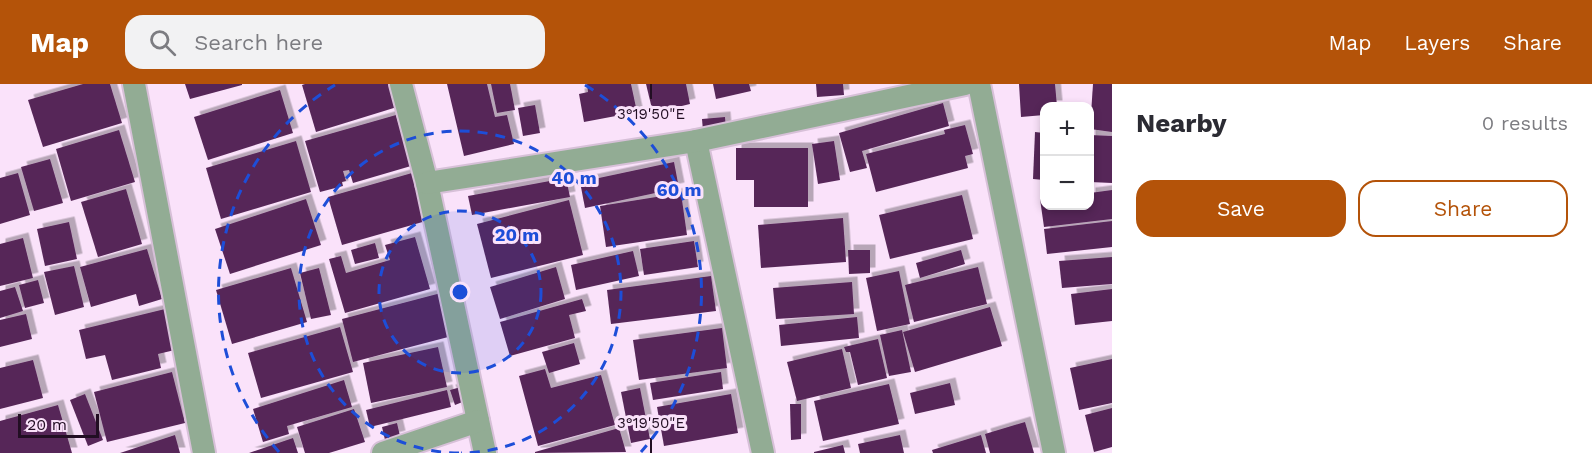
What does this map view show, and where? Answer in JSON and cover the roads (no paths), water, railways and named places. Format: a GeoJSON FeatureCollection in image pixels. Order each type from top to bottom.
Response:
{"type":"FeatureCollection","features":[{"type":"Feature","properties":{"kind":"street"},"geometry":{"type":"LineString","coordinates":[[134,84],[204,453]]}},
{"type":"Feature","properties":{"kind":"street"},"geometry":{"type":"LineString","coordinates":[[401,84],[427,183],[485,453]]}},
{"type":"Feature","properties":{"kind":"street"},"geometry":{"type":"LineString","coordinates":[[427,183],[696,141],[965,84]]}},
{"type":"Feature","properties":{"kind":"street"},"geometry":{"type":"LineString","coordinates":[[979,84],[1053,453]]}},
{"type":"Feature","properties":{"kind":"street"},"geometry":{"type":"LineString","coordinates":[[696,141],[763,453]]}},
{"type":"Feature","properties":{"kind":"street"},"geometry":{"type":"LineString","coordinates":[[383,453],[478,421]]}}]}
